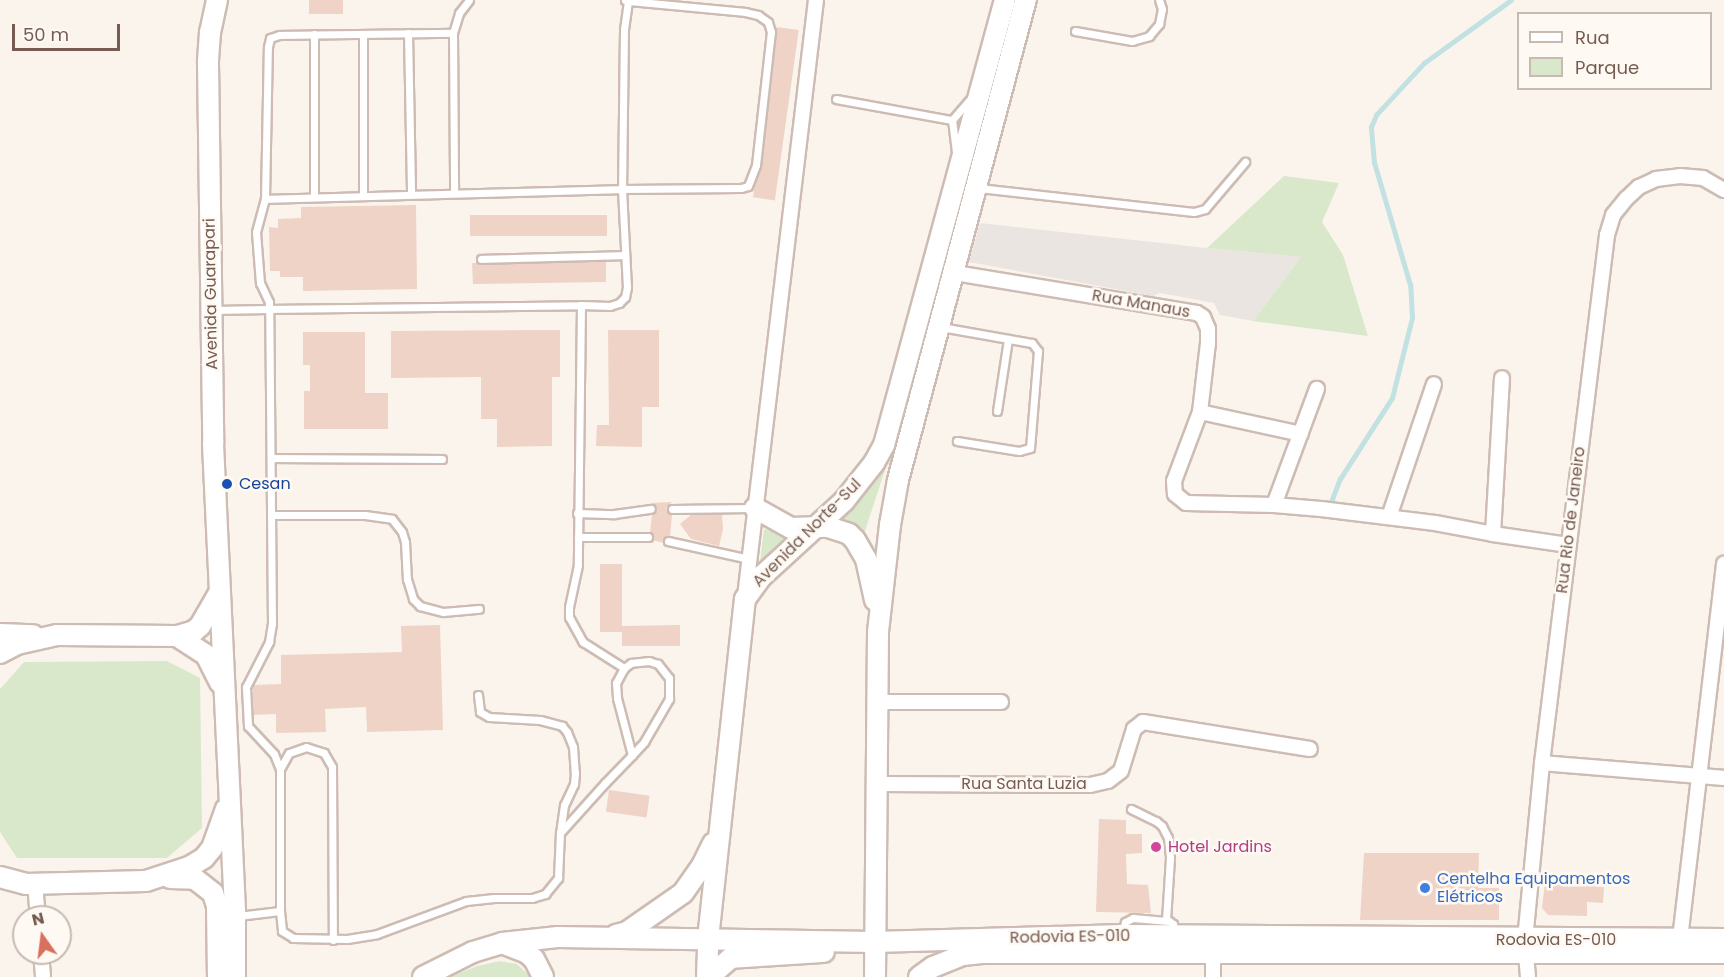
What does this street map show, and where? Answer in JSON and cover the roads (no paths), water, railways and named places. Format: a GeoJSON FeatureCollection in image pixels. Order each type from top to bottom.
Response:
{"type":"FeatureCollection","features":[{"type":"Feature","properties":{"kind":"main road","name":"Avenida Guarapari"},"geometry":{"type":"LineString","coordinates":[[217,0],[210,32],[208,63],[213,444],[221,589],[222,690],[235,916],[235,977]]}},
{"type":"Feature","properties":{"kind":"main road","name":"Avenida Norte-Sul"},"geometry":{"type":"LineString","coordinates":[[708,977],[708,939],[744,599],[762,576],[818,526],[858,484],[884,445],[1005,0]]}},
{"type":"Feature","properties":{"kind":"main road"},"geometry":{"type":"LineString","coordinates":[[875,977],[878,633],[890,525],[898,480],[1026,0]]}},
{"type":"Feature","properties":{"kind":"main road"},"geometry":{"type":"LineString","coordinates":[[755,508],[791,528],[818,526],[849,534],[862,549],[872,582],[878,633]]}},
{"type":"Feature","properties":{"kind":"main road"},"geometry":{"type":"LineString","coordinates":[[0,634],[177,636],[194,631],[200,626],[221,589]]}},
{"type":"Feature","properties":{"kind":"main road"},"geometry":{"type":"LineString","coordinates":[[0,653],[17,644],[57,635]]}},
{"type":"Feature","properties":{"kind":"main road"},"geometry":{"type":"LineString","coordinates":[[177,636],[206,655],[222,690]]}},
{"type":"Feature","properties":{"kind":"main road"},"geometry":{"type":"LineString","coordinates":[[146,880],[189,867],[204,858],[212,848],[229,801]]}},
{"type":"Feature","properties":{"kind":"main road"},"geometry":{"type":"LineString","coordinates":[[607,937],[627,932],[683,893],[702,866],[720,826]]}},
{"type":"Feature","properties":{"kind":"main road"},"geometry":{"type":"LineString","coordinates":[[0,877],[35,884],[184,877],[195,879],[213,893],[217,906],[218,977]]}},
{"type":"Feature","properties":{"kind":"main road","name":"Rodovia ES-010"},"geometry":{"type":"LineString","coordinates":[[423,977],[473,952],[502,943],[558,937],[875,942],[1122,935],[1170,928],[1525,947],[1724,953]]}},
{"type":"Feature","properties":{"kind":"main road","name":"Rodovia ES-010"},"geometry":{"type":"LineString","coordinates":[[919,977],[933,967],[963,955],[1525,947],[1724,939]]}},
{"type":"Feature","properties":{"kind":"main road"},"geometry":{"type":"LineString","coordinates":[[708,977],[731,958],[824,953],[838,942]]}},
{"type":"Feature","properties":{"kind":"main road"},"geometry":{"type":"LineString","coordinates":[[502,943],[527,953],[534,959],[543,977]]}},
{"type":"Feature","properties":{"kind":"street"},"geometry":{"type":"LineString","coordinates":[[744,599],[816,0]]}},
{"type":"Feature","properties":{"kind":"street","name":"Rua Rio de Janeiro"},"geometry":{"type":"LineString","coordinates":[[1528,977],[1525,947],[1542,763],[1602,262],[1613,215],[1639,187],[1656,179],[1680,176],[1703,178],[1724,190]]}},
{"type":"Feature","properties":{"kind":"street","name":"Rua Manaus"},"geometry":{"type":"LineString","coordinates":[[954,273],[1197,313],[1206,321],[1208,329],[1200,412],[1174,481],[1175,494],[1186,503],[1274,505]]}},
{"type":"Feature","properties":{"kind":"street"},"geometry":{"type":"LineString","coordinates":[[1494,534],[1502,378]]}},
{"type":"Feature","properties":{"kind":"street"},"geometry":{"type":"LineString","coordinates":[[1389,517],[1434,384]]}},
{"type":"Feature","properties":{"kind":"street"},"geometry":{"type":"LineString","coordinates":[[1317,389],[1274,505],[1389,517],[1568,545]]}},
{"type":"Feature","properties":{"kind":"street"},"geometry":{"type":"LineString","coordinates":[[1200,412],[1301,434]]}},
{"type":"Feature","properties":{"kind":"street"},"geometry":{"type":"LineString","coordinates":[[1680,939],[1724,564]]}},
{"type":"Feature","properties":{"kind":"street"},"geometry":{"type":"LineString","coordinates":[[878,702],[1000,702]]}},
{"type":"Feature","properties":{"kind":"street","name":"Rua Santa Luzia"},"geometry":{"type":"LineString","coordinates":[[877,784],[1090,785],[1108,781],[1121,771],[1134,729],[1143,722],[1310,749]]}},
{"type":"Feature","properties":{"kind":"street"},"geometry":{"type":"LineString","coordinates":[[1542,763],[1700,778],[1724,778]]}},
{"type":"Feature","properties":{"kind":"street"},"geometry":{"type":"LineString","coordinates":[[35,884],[37,905]]}},
{"type":"Feature","properties":{"kind":"street"},"geometry":{"type":"LineString","coordinates":[[1213,952],[1213,977]]}},
{"type":"Feature","properties":{"kind":"lane"},"geometry":{"type":"LineString","coordinates":[[454,192],[453,33],[459,13],[469,0]]}},
{"type":"Feature","properties":{"kind":"lane"},"geometry":{"type":"LineString","coordinates":[[212,310],[610,306],[619,303],[625,297],[622,189],[624,30],[627,0],[754,13],[768,22],[771,32],[756,165],[748,186],[741,188],[622,189],[454,192],[265,199]]}},
{"type":"Feature","properties":{"kind":"lane"},"geometry":{"type":"LineString","coordinates":[[1075,31],[1132,41],[1149,36],[1159,24],[1161,9],[1159,0]]}},
{"type":"Feature","properties":{"kind":"lane"},"geometry":{"type":"LineString","coordinates":[[408,33],[411,194]]}},
{"type":"Feature","properties":{"kind":"lane"},"geometry":{"type":"LineString","coordinates":[[453,33],[279,34],[270,38],[269,42],[265,199],[256,232],[260,283],[269,302],[271,631],[262,657],[246,687],[248,726],[274,754],[280,769],[280,910],[282,931],[286,935],[304,940],[333,940],[377,934],[466,901],[538,897],[550,889],[558,878],[564,805],[574,784],[573,747],[562,726],[540,720],[489,717],[480,712],[478,695]]}},
{"type":"Feature","properties":{"kind":"lane"},"geometry":{"type":"LineString","coordinates":[[314,34],[314,197]]}},
{"type":"Feature","properties":{"kind":"lane"},"geometry":{"type":"LineString","coordinates":[[363,34],[363,195]]}},
{"type":"Feature","properties":{"kind":"lane"},"geometry":{"type":"LineString","coordinates":[[958,170],[952,120],[981,86]]}},
{"type":"Feature","properties":{"kind":"lane"},"geometry":{"type":"LineString","coordinates":[[836,99],[952,120]]}},
{"type":"Feature","properties":{"kind":"lane"},"geometry":{"type":"LineString","coordinates":[[976,187],[1194,212],[1205,209],[1245,162]]}},
{"type":"Feature","properties":{"kind":"lane"},"geometry":{"type":"LineString","coordinates":[[481,259],[625,255]]}},
{"type":"Feature","properties":{"kind":"lane"},"geometry":{"type":"LineString","coordinates":[[581,305],[578,565],[569,607],[570,617],[583,642],[624,668]]}},
{"type":"Feature","properties":{"kind":"lane"},"geometry":{"type":"LineString","coordinates":[[940,327],[1032,343],[1038,351],[1030,448],[1019,451],[957,441]]}},
{"type":"Feature","properties":{"kind":"lane"},"geometry":{"type":"LineString","coordinates":[[997,411],[1008,339]]}},
{"type":"Feature","properties":{"kind":"lane"},"geometry":{"type":"LineString","coordinates":[[271,458],[441,459]]}},
{"type":"Feature","properties":{"kind":"lane"},"geometry":{"type":"LineString","coordinates":[[672,508],[755,508]]}},
{"type":"Feature","properties":{"kind":"lane"},"geometry":{"type":"LineString","coordinates":[[577,513],[614,514],[651,509]]}},
{"type":"Feature","properties":{"kind":"lane"},"geometry":{"type":"LineString","coordinates":[[271,515],[365,515],[392,519],[402,532],[405,542],[407,579],[413,599],[420,606],[443,612],[479,609]]}},
{"type":"Feature","properties":{"kind":"lane"},"geometry":{"type":"LineString","coordinates":[[578,537],[648,537]]}},
{"type":"Feature","properties":{"kind":"lane"},"geometry":{"type":"LineString","coordinates":[[668,541],[749,559]]}},
{"type":"Feature","properties":{"kind":"lane"},"geometry":{"type":"LineString","coordinates":[[560,833],[632,755],[661,715],[669,699],[671,685],[665,670],[649,661],[631,663],[618,675],[616,690],[632,755]]}},
{"type":"Feature","properties":{"kind":"lane"},"geometry":{"type":"LineString","coordinates":[[280,769],[289,753],[306,747],[324,753],[332,767],[333,940]]}},
{"type":"Feature","properties":{"kind":"lane"},"geometry":{"type":"LineString","coordinates":[[1131,809],[1156,821],[1162,826],[1168,838],[1170,928]]}},
{"type":"Feature","properties":{"kind":"lane"},"geometry":{"type":"LineString","coordinates":[[235,916],[280,910]]}},
{"type":"Feature","properties":{"kind":"waterway"},"geometry":{"type":"LineString","coordinates":[[1329,507],[1340,479],[1392,398],[1412,318],[1410,285],[1374,163],[1371,127],[1376,115],[1424,63],[1511,0]]}},
{"type":"Feature","properties":{"kind":"place","name":"Cesan"},"geometry":{"type":"Point","coordinates":[227,484]}},
{"type":"Feature","properties":{"kind":"place","name":"Hotel Jardins"},"geometry":{"type":"Point","coordinates":[1156,847]}},
{"type":"Feature","properties":{"kind":"place","name":"Centelha Equipamentos Elétricos"},"geometry":{"type":"Point","coordinates":[1425,888]}}]}
